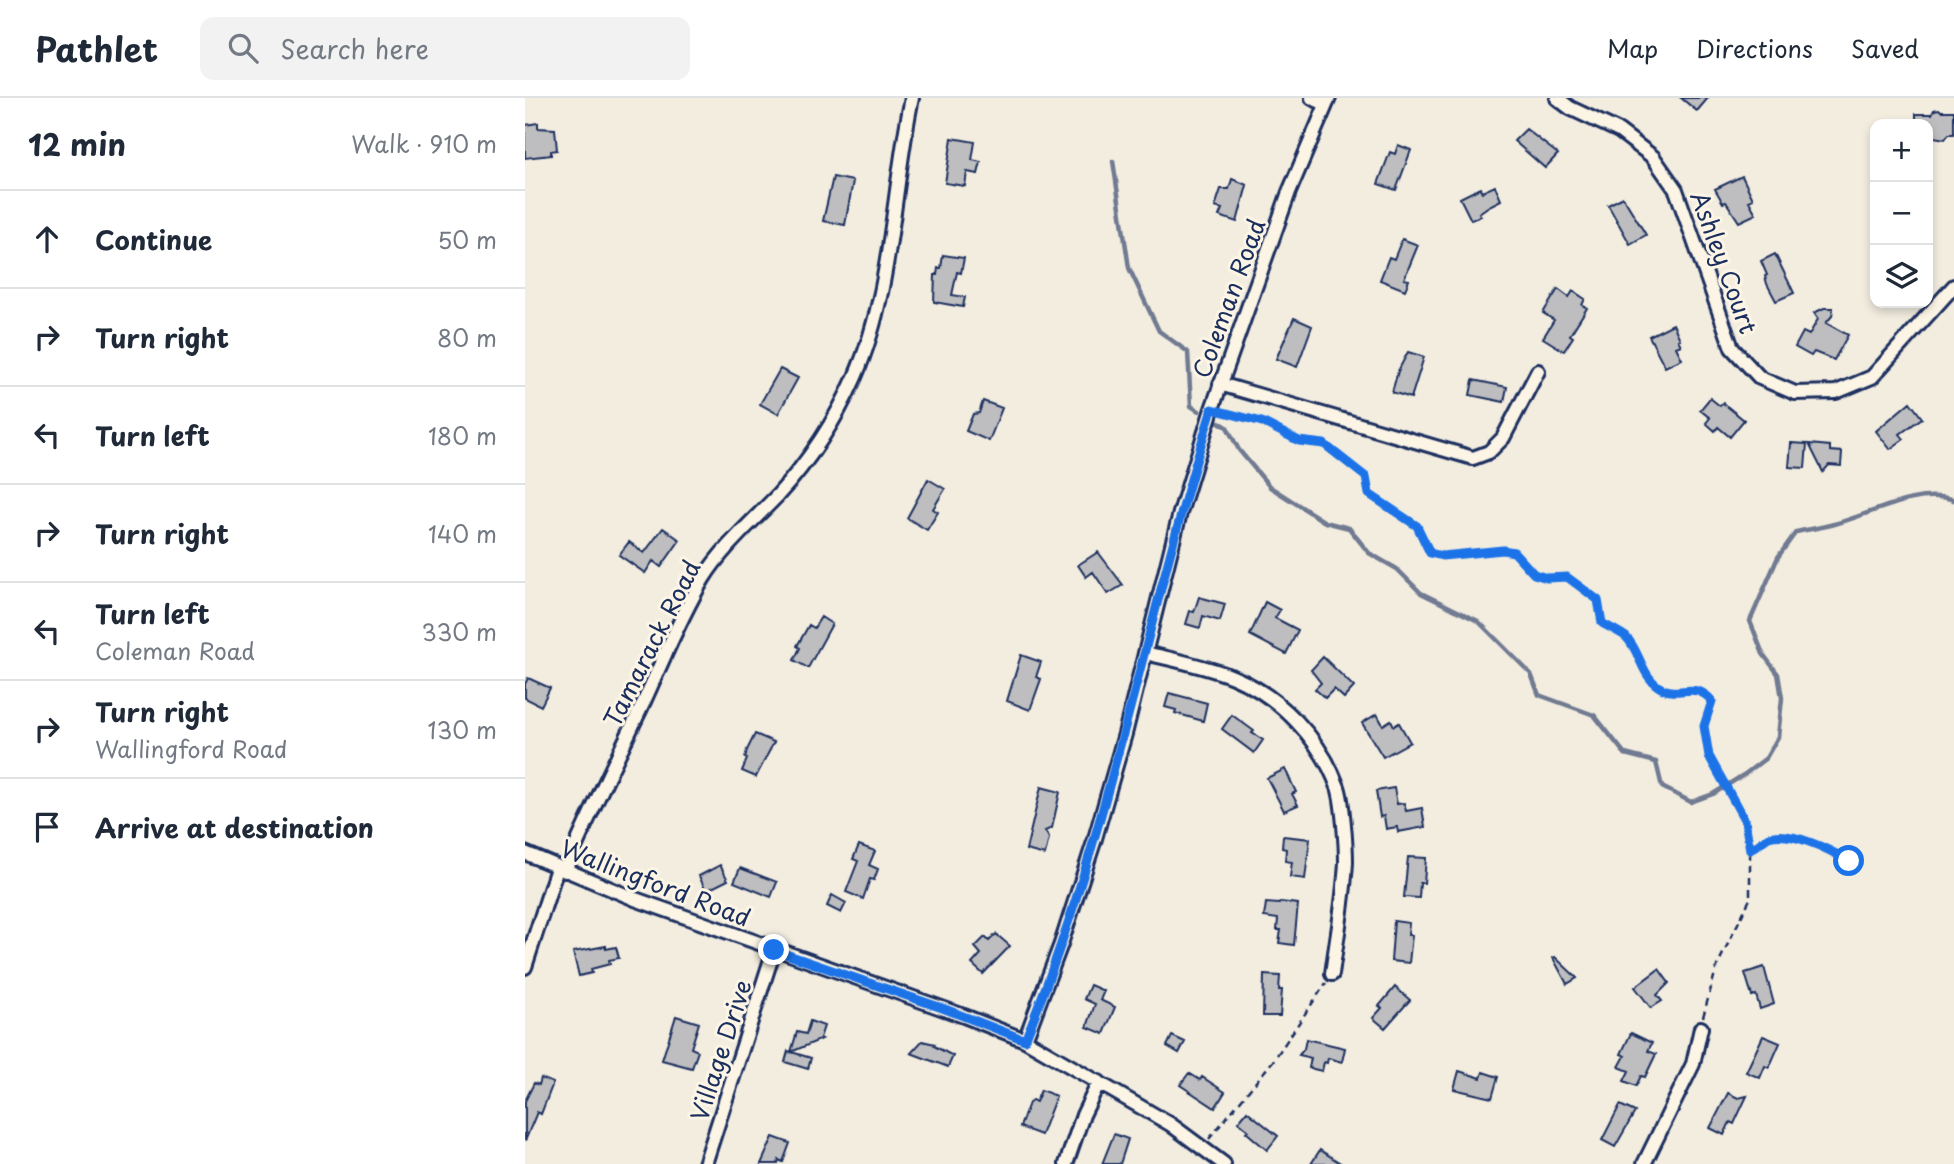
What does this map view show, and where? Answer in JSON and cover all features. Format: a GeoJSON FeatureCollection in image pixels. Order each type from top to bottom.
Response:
{"type":"FeatureCollection","features":[{"type":"Feature","properties":{"kind":"street","name":"Tamarack Road"},"geometry":{"type":"LineString","coordinates":[[525,967],[561,869],[703,579],[723,550],[776,497],[809,458],[835,419],[855,376],[869,343],[877,308],[912,98]]}},
{"type":"Feature","properties":{"kind":"street"},"geometry":{"type":"LineString","coordinates":[[1312,98],[1327,101]]}},
{"type":"Feature","properties":{"kind":"street","name":"Ashley Court"},"geometry":{"type":"LineString","coordinates":[[1557,98],[1570,108],[1619,131],[1653,157],[1676,190],[1732,348],[1760,378],[1795,393],[1836,392],[1872,377],[1954,286]]}},
{"type":"Feature","properties":{"kind":"street","name":"Coleman Road"},"geometry":{"type":"LineString","coordinates":[[1025,1040],[1080,888],[1119,756],[1180,513],[1220,384],[1289,192],[1327,101]]}},
{"type":"Feature","properties":{"kind":"street"},"geometry":{"type":"LineString","coordinates":[[1220,384],[1473,458],[1489,452],[1503,438],[1538,371]]}},
{"type":"Feature","properties":{"kind":"street"},"geometry":{"type":"LineString","coordinates":[[1145,653],[1208,668],[1236,678],[1267,695],[1294,717],[1320,751],[1339,789],[1346,860],[1332,974]]}},
{"type":"Feature","properties":{"kind":"street","name":"Wallingford Road"},"geometry":{"type":"LineString","coordinates":[[525,853],[635,900],[945,1009],[1025,1040],[1099,1082],[1202,1147],[1224,1164]]}},
{"type":"Feature","properties":{"kind":"street","name":"Village Drive"},"geometry":{"type":"LineString","coordinates":[[705,1164],[774,950]]}},
{"type":"Feature","properties":{"kind":"street"},"geometry":{"type":"LineString","coordinates":[[1644,1164],[1693,1064],[1701,1028]]}},
{"type":"Feature","properties":{"kind":"street"},"geometry":{"type":"LineString","coordinates":[[1066,1164],[1083,1115],[1099,1082]]}},
{"type":"Feature","properties":{"kind":"path"},"geometry":{"type":"LineString","coordinates":[[1212,409],[1262,422],[1299,441],[1324,444],[1366,477],[1369,494],[1417,526],[1430,553],[1442,556],[1503,550],[1514,552],[1534,574],[1547,578],[1567,577],[1598,600],[1602,623],[1627,638],[1644,670],[1660,687],[1705,692],[1712,701],[1704,726],[1709,756],[1745,821],[1750,850],[1750,899],[1717,966],[1701,1028]]}},
{"type":"Feature","properties":{"kind":"path"},"geometry":{"type":"LineString","coordinates":[[1750,850],[1769,837],[1789,836],[1828,849],[1849,861]]}},
{"type":"Feature","properties":{"kind":"path"},"geometry":{"type":"LineString","coordinates":[[1202,1147],[1273,1061],[1332,974]]}},
{"type":"Feature","properties":{"kind":"building"},"geometry":{"type":"Polygon","coordinates":[[[1681,98],[1708,98],[1697,111],[1681,98]]]}},
{"type":"Feature","properties":{"kind":"building"},"geometry":{"type":"Polygon","coordinates":[[[1934,110],[1954,111],[1954,134],[1949,134],[1945,139],[1933,137],[1933,119],[1916,119],[1916,114],[1932,114],[1934,110]]]}},
{"type":"Feature","properties":{"kind":"building"},"geometry":{"type":"Polygon","coordinates":[[[538,123],[538,128],[555,129],[557,150],[551,151],[551,155],[525,158],[525,125],[538,123]]]}},
{"type":"Feature","properties":{"kind":"building"},"geometry":{"type":"Polygon","coordinates":[[[1526,129],[1558,154],[1545,168],[1514,141],[1526,129]]]}},
{"type":"Feature","properties":{"kind":"building"},"geometry":{"type":"Polygon","coordinates":[[[952,138],[975,142],[972,160],[981,162],[978,174],[967,172],[965,186],[945,183],[952,138]]]}},
{"type":"Feature","properties":{"kind":"building"},"geometry":{"type":"Polygon","coordinates":[[[1398,145],[1411,150],[1396,190],[1378,184],[1390,152],[1395,154],[1398,145]]]}},
{"type":"Feature","properties":{"kind":"building"},"geometry":{"type":"Polygon","coordinates":[[[1742,176],[1753,199],[1749,201],[1756,214],[1739,222],[1715,189],[1742,176]]]}},
{"type":"Feature","properties":{"kind":"building"},"geometry":{"type":"Polygon","coordinates":[[[833,177],[853,181],[845,225],[823,221],[833,177]]]}},
{"type":"Feature","properties":{"kind":"building"},"geometry":{"type":"Polygon","coordinates":[[[1232,179],[1247,185],[1237,222],[1219,216],[1222,209],[1215,207],[1221,189],[1229,189],[1232,179]]]}},
{"type":"Feature","properties":{"kind":"building"},"geometry":{"type":"Polygon","coordinates":[[[1495,186],[1501,200],[1479,213],[1481,216],[1471,220],[1460,198],[1480,188],[1482,192],[1495,186]]]}},
{"type":"Feature","properties":{"kind":"building"},"geometry":{"type":"Polygon","coordinates":[[[1623,197],[1646,235],[1630,244],[1608,205],[1623,197]]]}},
{"type":"Feature","properties":{"kind":"building"},"geometry":{"type":"Polygon","coordinates":[[[1402,239],[1418,245],[1404,279],[1409,280],[1405,290],[1380,280],[1389,257],[1394,259],[1402,239]]]}},
{"type":"Feature","properties":{"kind":"building"},"geometry":{"type":"Polygon","coordinates":[[[1775,254],[1794,293],[1776,301],[1767,284],[1767,275],[1761,261],[1775,254]]]}},
{"type":"Feature","properties":{"kind":"building"},"geometry":{"type":"Polygon","coordinates":[[[943,255],[964,258],[961,273],[957,272],[952,295],[965,297],[963,307],[934,302],[935,275],[938,268],[941,268],[943,255]]]}},
{"type":"Feature","properties":{"kind":"building"},"geometry":{"type":"Polygon","coordinates":[[[1558,289],[1569,297],[1573,291],[1585,299],[1582,305],[1587,308],[1570,335],[1573,337],[1564,351],[1543,338],[1554,320],[1543,313],[1558,289]]]}},
{"type":"Feature","properties":{"kind":"building"},"geometry":{"type":"Polygon","coordinates":[[[1824,308],[1833,308],[1832,316],[1826,323],[1848,335],[1834,360],[1814,352],[1811,356],[1795,347],[1803,332],[1809,335],[1818,319],[1814,313],[1824,308]]]}},
{"type":"Feature","properties":{"kind":"building"},"geometry":{"type":"Polygon","coordinates":[[[1294,318],[1312,326],[1297,367],[1276,359],[1294,318]]]}},
{"type":"Feature","properties":{"kind":"building"},"geometry":{"type":"Polygon","coordinates":[[[1673,324],[1680,339],[1678,340],[1681,345],[1676,347],[1682,359],[1665,367],[1649,336],[1673,324]]]}},
{"type":"Feature","properties":{"kind":"building"},"geometry":{"type":"Polygon","coordinates":[[[1408,352],[1424,357],[1411,398],[1392,392],[1398,371],[1408,352]]]}},
{"type":"Feature","properties":{"kind":"building"},"geometry":{"type":"Polygon","coordinates":[[[780,369],[798,378],[778,414],[760,404],[780,369]]]}},
{"type":"Feature","properties":{"kind":"building"},"geometry":{"type":"Polygon","coordinates":[[[1473,380],[1507,387],[1504,402],[1470,395],[1473,380]]]}},
{"type":"Feature","properties":{"kind":"building"},"geometry":{"type":"Polygon","coordinates":[[[1710,398],[1720,406],[1723,403],[1744,420],[1730,437],[1718,427],[1715,431],[1706,423],[1710,418],[1700,410],[1710,398]]]}},
{"type":"Feature","properties":{"kind":"building"},"geometry":{"type":"Polygon","coordinates":[[[983,401],[1002,408],[989,441],[966,431],[973,414],[979,413],[983,401]]]}},
{"type":"Feature","properties":{"kind":"building"},"geometry":{"type":"Polygon","coordinates":[[[1910,402],[1922,418],[1900,434],[1904,439],[1890,449],[1876,431],[1910,402]]]}},
{"type":"Feature","properties":{"kind":"building"},"geometry":{"type":"Polygon","coordinates":[[[1791,443],[1807,444],[1805,468],[1789,467],[1791,443]]]}},
{"type":"Feature","properties":{"kind":"building"},"geometry":{"type":"Polygon","coordinates":[[[1809,444],[1830,446],[1830,451],[1842,452],[1841,466],[1829,465],[1823,472],[1809,444]]]}},
{"type":"Feature","properties":{"kind":"building"},"geometry":{"type":"Polygon","coordinates":[[[928,479],[945,489],[933,509],[938,512],[927,530],[907,518],[928,479]]]}},
{"type":"Feature","properties":{"kind":"building"},"geometry":{"type":"Polygon","coordinates":[[[663,528],[680,540],[661,567],[653,561],[645,573],[619,555],[629,542],[644,553],[663,528]]]}},
{"type":"Feature","properties":{"kind":"building"},"geometry":{"type":"Polygon","coordinates":[[[1098,552],[1123,585],[1108,594],[1093,572],[1086,577],[1078,565],[1098,552]]]}},
{"type":"Feature","properties":{"kind":"building"},"geometry":{"type":"Polygon","coordinates":[[[1199,597],[1225,604],[1220,621],[1203,616],[1200,628],[1186,624],[1199,597]]]}},
{"type":"Feature","properties":{"kind":"building"},"geometry":{"type":"Polygon","coordinates":[[[1265,602],[1280,610],[1275,618],[1298,630],[1286,654],[1250,635],[1265,602]]]}},
{"type":"Feature","properties":{"kind":"building"},"geometry":{"type":"Polygon","coordinates":[[[821,617],[832,624],[808,668],[794,660],[800,648],[797,646],[809,625],[814,628],[821,617]]]}},
{"type":"Feature","properties":{"kind":"building"},"geometry":{"type":"Polygon","coordinates":[[[1021,655],[1041,662],[1036,677],[1041,679],[1030,710],[1007,701],[1021,655]]]}},
{"type":"Feature","properties":{"kind":"building"},"geometry":{"type":"Polygon","coordinates":[[[1323,657],[1354,687],[1344,698],[1334,689],[1325,698],[1315,689],[1321,683],[1311,670],[1323,657]]]}},
{"type":"Feature","properties":{"kind":"building"},"geometry":{"type":"Polygon","coordinates":[[[528,678],[550,688],[541,706],[525,698],[528,678]]]}},
{"type":"Feature","properties":{"kind":"building"},"geometry":{"type":"Polygon","coordinates":[[[1169,693],[1207,703],[1203,721],[1175,713],[1176,710],[1165,707],[1169,693]]]}},
{"type":"Feature","properties":{"kind":"building"},"geometry":{"type":"Polygon","coordinates":[[[1377,714],[1383,725],[1391,720],[1394,726],[1399,723],[1410,742],[1383,757],[1362,723],[1377,714]]]}},
{"type":"Feature","properties":{"kind":"building"},"geometry":{"type":"Polygon","coordinates":[[[1232,715],[1263,740],[1254,753],[1222,729],[1232,715]]]}},
{"type":"Feature","properties":{"kind":"building"},"geometry":{"type":"Polygon","coordinates":[[[755,734],[774,742],[756,777],[742,771],[747,750],[755,734]]]}},
{"type":"Feature","properties":{"kind":"building"},"geometry":{"type":"Polygon","coordinates":[[[1285,769],[1296,792],[1292,794],[1298,805],[1284,811],[1267,778],[1285,769]]]}},
{"type":"Feature","properties":{"kind":"building"},"geometry":{"type":"Polygon","coordinates":[[[1041,787],[1060,792],[1052,828],[1045,831],[1049,838],[1045,855],[1026,850],[1041,787]]]}},
{"type":"Feature","properties":{"kind":"building"},"geometry":{"type":"Polygon","coordinates":[[[1394,788],[1397,804],[1404,803],[1406,811],[1422,808],[1425,827],[1398,832],[1397,827],[1386,829],[1384,816],[1380,817],[1376,791],[1394,788]]]}},
{"type":"Feature","properties":{"kind":"building"},"geometry":{"type":"Polygon","coordinates":[[[1283,836],[1310,839],[1305,879],[1290,877],[1292,862],[1285,861],[1283,836]]]}},
{"type":"Feature","properties":{"kind":"building"},"geometry":{"type":"Polygon","coordinates":[[[859,845],[875,851],[869,865],[878,869],[874,880],[870,879],[863,899],[846,892],[858,861],[853,859],[859,845]]]}},
{"type":"Feature","properties":{"kind":"building"},"geometry":{"type":"Polygon","coordinates":[[[1408,857],[1426,858],[1424,883],[1420,883],[1419,898],[1404,897],[1408,857]]]}},
{"type":"Feature","properties":{"kind":"building"},"geometry":{"type":"Polygon","coordinates":[[[720,865],[728,880],[706,891],[699,876],[720,865]]]}},
{"type":"Feature","properties":{"kind":"building"},"geometry":{"type":"Polygon","coordinates":[[[740,868],[777,882],[771,897],[734,882],[740,868]]]}},
{"type":"Feature","properties":{"kind":"building"},"geometry":{"type":"Polygon","coordinates":[[[832,895],[846,903],[841,913],[827,906],[832,895]]]}},
{"type":"Feature","properties":{"kind":"building"},"geometry":{"type":"Polygon","coordinates":[[[1266,903],[1298,904],[1294,945],[1279,943],[1281,930],[1277,930],[1278,919],[1264,917],[1266,903]]]}},
{"type":"Feature","properties":{"kind":"building"},"geometry":{"type":"Polygon","coordinates":[[[1394,921],[1409,923],[1408,935],[1412,935],[1409,963],[1391,961],[1394,921]]]}},
{"type":"Feature","properties":{"kind":"building"},"geometry":{"type":"Polygon","coordinates":[[[996,934],[1010,946],[983,974],[972,964],[981,954],[975,947],[985,937],[989,941],[996,934]]]}},
{"type":"Feature","properties":{"kind":"building"},"geometry":{"type":"Polygon","coordinates":[[[606,946],[606,949],[616,947],[619,958],[609,960],[610,964],[591,969],[592,973],[579,976],[573,952],[606,946]]]}},
{"type":"Feature","properties":{"kind":"building"},"geometry":{"type":"Polygon","coordinates":[[[1553,958],[1577,978],[1567,984],[1553,958]]]}},
{"type":"Feature","properties":{"kind":"building"},"geometry":{"type":"Polygon","coordinates":[[[1764,967],[1774,1004],[1760,1009],[1756,995],[1752,996],[1745,973],[1764,967]]]}},
{"type":"Feature","properties":{"kind":"building"},"geometry":{"type":"Polygon","coordinates":[[[1659,969],[1669,983],[1657,995],[1662,1001],[1651,1008],[1635,987],[1659,969]]]}},
{"type":"Feature","properties":{"kind":"building"},"geometry":{"type":"Polygon","coordinates":[[[1264,975],[1280,976],[1280,1016],[1263,1016],[1264,975]]]}},
{"type":"Feature","properties":{"kind":"building"},"geometry":{"type":"Polygon","coordinates":[[[1090,985],[1104,991],[1100,1000],[1115,1007],[1104,1034],[1087,1027],[1095,1004],[1084,999],[1090,985]]]}},
{"type":"Feature","properties":{"kind":"building"},"geometry":{"type":"Polygon","coordinates":[[[1395,987],[1410,1000],[1385,1028],[1373,1018],[1395,987]]]}},
{"type":"Feature","properties":{"kind":"building"},"geometry":{"type":"Polygon","coordinates":[[[676,1016],[699,1023],[691,1048],[698,1051],[692,1068],[662,1060],[676,1016]]]}},
{"type":"Feature","properties":{"kind":"building"},"geometry":{"type":"Polygon","coordinates":[[[810,1021],[824,1026],[820,1038],[822,1039],[791,1052],[797,1032],[806,1034],[810,1021]]]}},
{"type":"Feature","properties":{"kind":"building"},"geometry":{"type":"Polygon","coordinates":[[[1631,1033],[1652,1043],[1648,1051],[1656,1054],[1645,1077],[1641,1076],[1636,1086],[1624,1081],[1629,1071],[1619,1067],[1625,1056],[1621,1054],[1631,1033]]]}},
{"type":"Feature","properties":{"kind":"building"},"geometry":{"type":"Polygon","coordinates":[[[1172,1036],[1185,1042],[1179,1053],[1167,1046],[1172,1036]]]}},
{"type":"Feature","properties":{"kind":"building"},"geometry":{"type":"Polygon","coordinates":[[[1763,1036],[1780,1043],[1769,1068],[1765,1066],[1760,1078],[1746,1072],[1763,1036]]]}},
{"type":"Feature","properties":{"kind":"building"},"geometry":{"type":"Polygon","coordinates":[[[1306,1039],[1345,1048],[1342,1062],[1328,1058],[1322,1071],[1309,1068],[1311,1058],[1299,1055],[1304,1049],[1306,1039]]]}},
{"type":"Feature","properties":{"kind":"building"},"geometry":{"type":"Polygon","coordinates":[[[922,1041],[935,1044],[934,1046],[953,1056],[948,1067],[911,1053],[922,1041]]]}},
{"type":"Feature","properties":{"kind":"building"},"geometry":{"type":"Polygon","coordinates":[[[788,1051],[811,1058],[808,1069],[785,1062],[788,1051]]]}},
{"type":"Feature","properties":{"kind":"building"},"geometry":{"type":"Polygon","coordinates":[[[1459,1071],[1481,1078],[1483,1072],[1498,1077],[1492,1098],[1454,1089],[1459,1071]]]}},
{"type":"Feature","properties":{"kind":"building"},"geometry":{"type":"Polygon","coordinates":[[[1189,1073],[1200,1080],[1202,1077],[1225,1092],[1215,1108],[1180,1085],[1189,1073]]]}},
{"type":"Feature","properties":{"kind":"building"},"geometry":{"type":"Polygon","coordinates":[[[541,1078],[553,1083],[541,1114],[537,1112],[525,1141],[525,1101],[534,1083],[539,1085],[541,1078]]]}},
{"type":"Feature","properties":{"kind":"building"},"geometry":{"type":"Polygon","coordinates":[[[1041,1090],[1056,1096],[1041,1135],[1020,1127],[1029,1103],[1032,1100],[1036,1102],[1041,1090]]]}},
{"type":"Feature","properties":{"kind":"building"},"geometry":{"type":"Polygon","coordinates":[[[1728,1093],[1738,1098],[1747,1096],[1734,1124],[1730,1122],[1724,1135],[1710,1128],[1728,1093]]]}},
{"type":"Feature","properties":{"kind":"building"},"geometry":{"type":"Polygon","coordinates":[[[1620,1105],[1635,1112],[1615,1147],[1602,1140],[1620,1105]]]}},
{"type":"Feature","properties":{"kind":"building"},"geometry":{"type":"Polygon","coordinates":[[[1247,1111],[1278,1136],[1267,1150],[1238,1122],[1247,1111]]]}},
{"type":"Feature","properties":{"kind":"building"},"geometry":{"type":"Polygon","coordinates":[[[1114,1134],[1128,1139],[1120,1164],[1102,1164],[1114,1134]]]}},
{"type":"Feature","properties":{"kind":"building"},"geometry":{"type":"Polygon","coordinates":[[[773,1137],[790,1143],[783,1162],[779,1160],[778,1164],[761,1164],[773,1137]]]}},
{"type":"Feature","properties":{"kind":"building"},"geometry":{"type":"Polygon","coordinates":[[[1320,1150],[1342,1164],[1311,1164],[1320,1150]]]}},
{"type":"Feature","properties":{"kind":"waterway"},"geometry":{"type":"LineString","coordinates":[[1113,161],[1129,268],[1159,331],[1188,352],[1191,406],[1199,411]]}},
{"type":"Feature","properties":{"kind":"waterway"},"geometry":{"type":"LineString","coordinates":[[1219,422],[1227,427],[1239,450],[1270,487],[1325,522],[1349,528],[1369,553],[1397,569],[1421,593],[1478,621],[1531,674],[1539,695],[1594,715],[1625,754],[1656,762],[1662,787],[1691,802],[1713,794],[1745,774],[1766,758],[1778,737],[1782,698],[1778,674],[1763,654],[1750,621],[1778,557],[1796,532],[1838,523],[1911,499],[1940,497],[1954,500]]}},
{"type":"Feature","properties":{"kind":"route"},"geometry":{"type":"LineString","coordinates":[[774,950],[945,1009],[1025,1040],[1061,944],[1094,842],[1125,734],[1180,513],[1212,409],[1262,422],[1299,441],[1324,444],[1366,477],[1369,494],[1417,526],[1430,553],[1442,556],[1503,550],[1514,552],[1534,574],[1547,578],[1567,577],[1598,600],[1602,623],[1627,638],[1644,670],[1660,687],[1705,692],[1712,701],[1704,726],[1709,756],[1745,821],[1750,850],[1769,837],[1789,836],[1828,849],[1849,861]]}}]}
